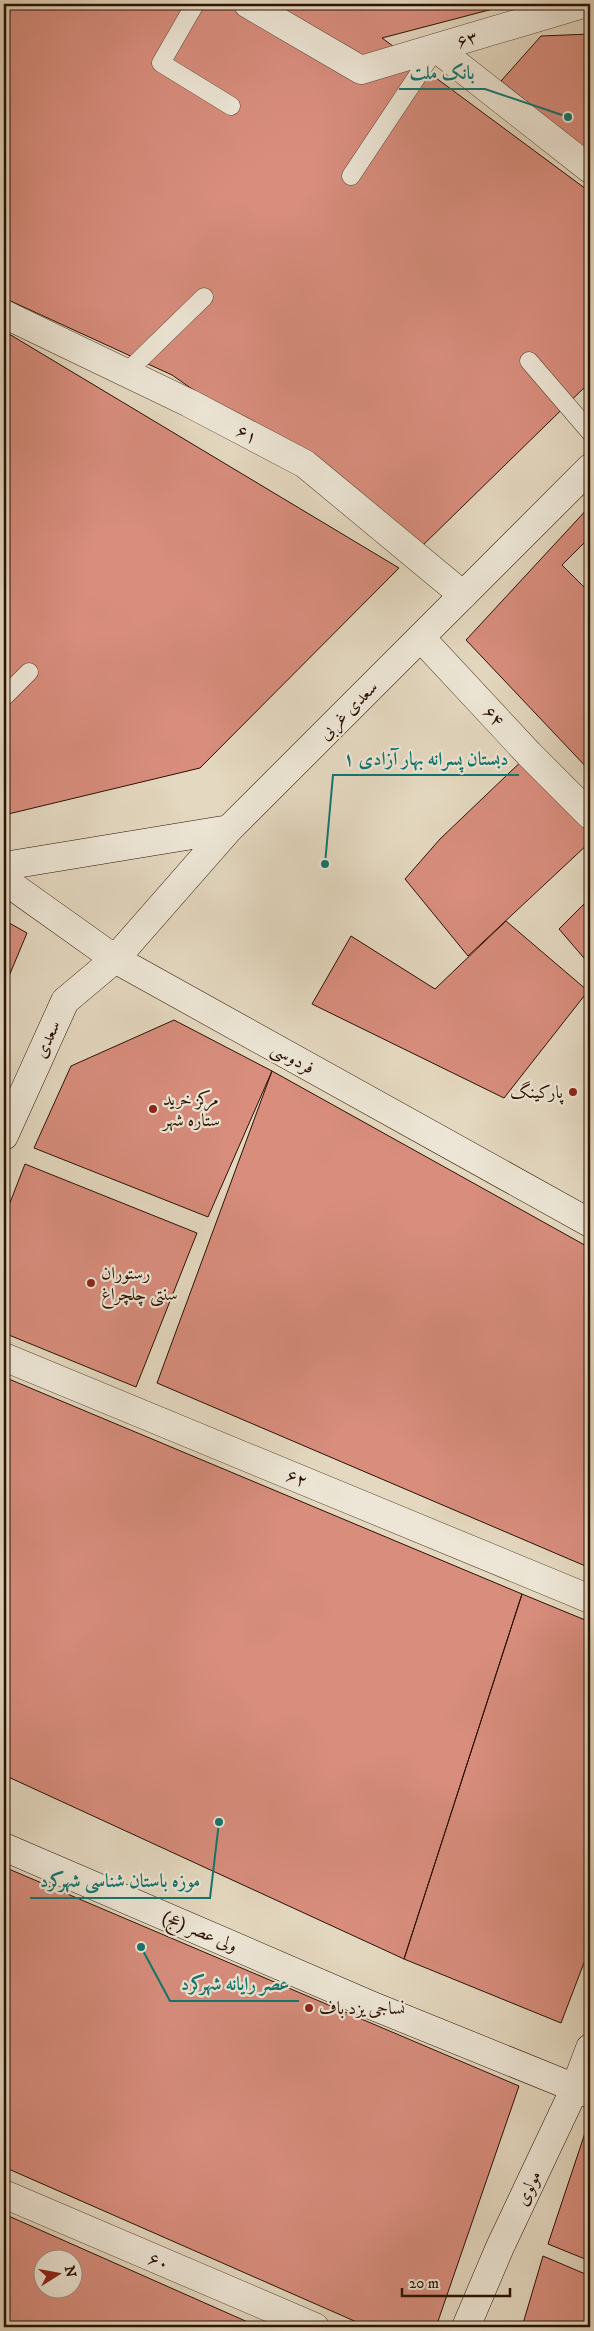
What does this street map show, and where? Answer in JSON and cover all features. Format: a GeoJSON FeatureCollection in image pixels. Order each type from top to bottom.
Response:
{"type":"FeatureCollection","features":[{"type":"Feature","properties":{"kind":"main road","name":"۶۳"},"geometry":{"type":"LineString","coordinates":[[248,4],[361,70],[583,4]]}},
{"type":"Feature","properties":{"kind":"main road"},"geometry":{"type":"LineString","coordinates":[[436,48],[590,169]]}},
{"type":"Feature","properties":{"kind":"main road","name":"۶۱"},"geometry":{"type":"LineString","coordinates":[[4,314],[189,403],[305,464],[463,595]]}},
{"type":"Feature","properties":{"kind":"main road","name":"سعدی غربی"},"geometry":{"type":"LineString","coordinates":[[115,959],[228,830],[590,468]]}},
{"type":"Feature","properties":{"kind":"main road","name":"۶۴"},"geometry":{"type":"LineString","coordinates":[[421,638],[529,754],[590,815]]}},
{"type":"Feature","properties":{"kind":"main road"},"geometry":{"type":"LineString","coordinates":[[4,866],[228,830]]}},
{"type":"Feature","properties":{"kind":"main road","name":"فردوسی"},"geometry":{"type":"LineString","coordinates":[[4,880],[115,959],[590,1224]]}},
{"type":"Feature","properties":{"kind":"main road","name":"سعدی"},"geometry":{"type":"LineString","coordinates":[[4,1136],[65,1001],[115,959]]}},
{"type":"Feature","properties":{"kind":"main road","name":"۶۲"},"geometry":{"type":"LineString","coordinates":[[4,1357],[590,1599]]}},
{"type":"Feature","properties":{"kind":"main road","name":"ولی عصر (عج)"},"geometry":{"type":"LineString","coordinates":[[4,1847],[373,2006],[583,2091]]}},
{"type":"Feature","properties":{"kind":"main road","name":"مولوی"},"geometry":{"type":"LineString","coordinates":[[466,2327],[500,2247],[583,2091],[590,2048]]}},
{"type":"Feature","properties":{"kind":"main road","name":"۶۰"},"geometry":{"type":"LineString","coordinates":[[4,2194],[315,2327]]}},
{"type":"Feature","properties":{"kind":"lane"},"geometry":{"type":"LineString","coordinates":[[196,4],[161,63],[231,106]]}},
{"type":"Feature","properties":{"kind":"lane"},"geometry":{"type":"LineString","coordinates":[[351,176],[436,48]]}},
{"type":"Feature","properties":{"kind":"lane"},"geometry":{"type":"LineString","coordinates":[[126,373],[204,297]]}},
{"type":"Feature","properties":{"kind":"lane"},"geometry":{"type":"LineString","coordinates":[[529,361],[590,432]]}},
{"type":"Feature","properties":{"kind":"lane"},"geometry":{"type":"LineString","coordinates":[[4,697],[29,672]]}},
{"type":"Feature","properties":{"kind":"building"},"geometry":{"type":"Polygon","coordinates":[[[4,4],[512,4],[382,38],[590,192],[590,382],[420,548],[172,375],[4,298],[4,4]]]}},
{"type":"Feature","properties":{"kind":"building"},"geometry":{"type":"Polygon","coordinates":[[[590,34],[590,152],[501,81],[541,36],[590,34]]]}},
{"type":"Feature","properties":{"kind":"building"},"geometry":{"type":"Polygon","coordinates":[[[4,331],[399,568],[200,768],[4,815],[4,331]]]}},
{"type":"Feature","properties":{"kind":"building"},"geometry":{"type":"Polygon","coordinates":[[[590,506],[590,771],[466,640],[590,506]]]}},
{"type":"Feature","properties":{"kind":"building"},"geometry":{"type":"Polygon","coordinates":[[[590,537],[590,593],[562,565],[590,537]]]}},
{"type":"Feature","properties":{"kind":"building"},"geometry":{"type":"Polygon","coordinates":[[[529,754],[590,827],[590,842],[468,956],[405,879],[440,839],[529,754]]]}},
{"type":"Feature","properties":{"kind":"building"},"geometry":{"type":"Polygon","coordinates":[[[590,898],[590,965],[559,929],[590,898]]]}},
{"type":"Feature","properties":{"kind":"building"},"geometry":{"type":"Polygon","coordinates":[[[4,920],[27,933],[4,988],[4,920]]]}},
{"type":"Feature","properties":{"kind":"building"},"geometry":{"type":"Polygon","coordinates":[[[506,921],[588,991],[504,1098],[312,1004],[351,936],[435,989],[506,921]]]}},
{"type":"Feature","properties":{"kind":"building","name":"مرکز خرید ستاره شهر"},"geometry":{"type":"Polygon","coordinates":[[[174,1020],[272,1071],[208,1217],[34,1148],[71,1066],[174,1020]]]}},
{"type":"Feature","properties":{"kind":"building"},"geometry":{"type":"Polygon","coordinates":[[[272,1071],[590,1248],[590,1568],[157,1383],[272,1071]]]}},
{"type":"Feature","properties":{"kind":"building","name":"رستوران سنتی چلچراغ"},"geometry":{"type":"Polygon","coordinates":[[[25,1164],[197,1233],[136,1387],[4,1333],[4,1218],[25,1164]]]}},
{"type":"Feature","properties":{"kind":"building"},"geometry":{"type":"Polygon","coordinates":[[[4,1377],[522,1594],[404,1959],[4,1775],[4,1377]]]}},
{"type":"Feature","properties":{"kind":"building"},"geometry":{"type":"Polygon","coordinates":[[[522,1594],[590,1622],[590,1947],[561,2023],[404,1959],[522,1594]]]}},
{"type":"Feature","properties":{"kind":"building"},"geometry":{"type":"Polygon","coordinates":[[[4,1867],[519,2086],[436,2327],[368,2327],[4,2167],[4,1867]]]}},
{"type":"Feature","properties":{"kind":"building"},"geometry":{"type":"Polygon","coordinates":[[[590,2118],[590,2261],[548,2244],[590,2118]]]}},
{"type":"Feature","properties":{"kind":"building"},"geometry":{"type":"Polygon","coordinates":[[[4,2214],[81,2248],[32,2248],[32,2298],[82,2298],[82,2249],[259,2327],[4,2327],[4,2214]]]}},
{"type":"Feature","properties":{"kind":"building"},"geometry":{"type":"Polygon","coordinates":[[[543,2256],[590,2276],[590,2327],[522,2327],[543,2256]]]}},
{"type":"Feature","properties":{"kind":"place","name":"بانک ملت"},"geometry":{"type":"Point","coordinates":[568,117]}},
{"type":"Feature","properties":{"kind":"place","name":"دبستان پسرانه بهار آزادی ۱"},"geometry":{"type":"Point","coordinates":[325,864]}},
{"type":"Feature","properties":{"kind":"place","name":"پارکینگ"},"geometry":{"type":"Point","coordinates":[573,1092]}},
{"type":"Feature","properties":{"kind":"place","name":"مرکز خرید ستاره شهر"},"geometry":{"type":"Point","coordinates":[153,1109]}},
{"type":"Feature","properties":{"kind":"place","name":"رستوران سنتی چلچراغ"},"geometry":{"type":"Point","coordinates":[91,1283]}},
{"type":"Feature","properties":{"kind":"place","name":"موزه باستان شناسی شهرکرد"},"geometry":{"type":"Point","coordinates":[219,1822]}},
{"type":"Feature","properties":{"kind":"place","name":"عصر رایانه شهرکرد"},"geometry":{"type":"Point","coordinates":[141,1947]}},
{"type":"Feature","properties":{"kind":"place","name":"نساجی یزد باف"},"geometry":{"type":"Point","coordinates":[309,2008]}}]}
